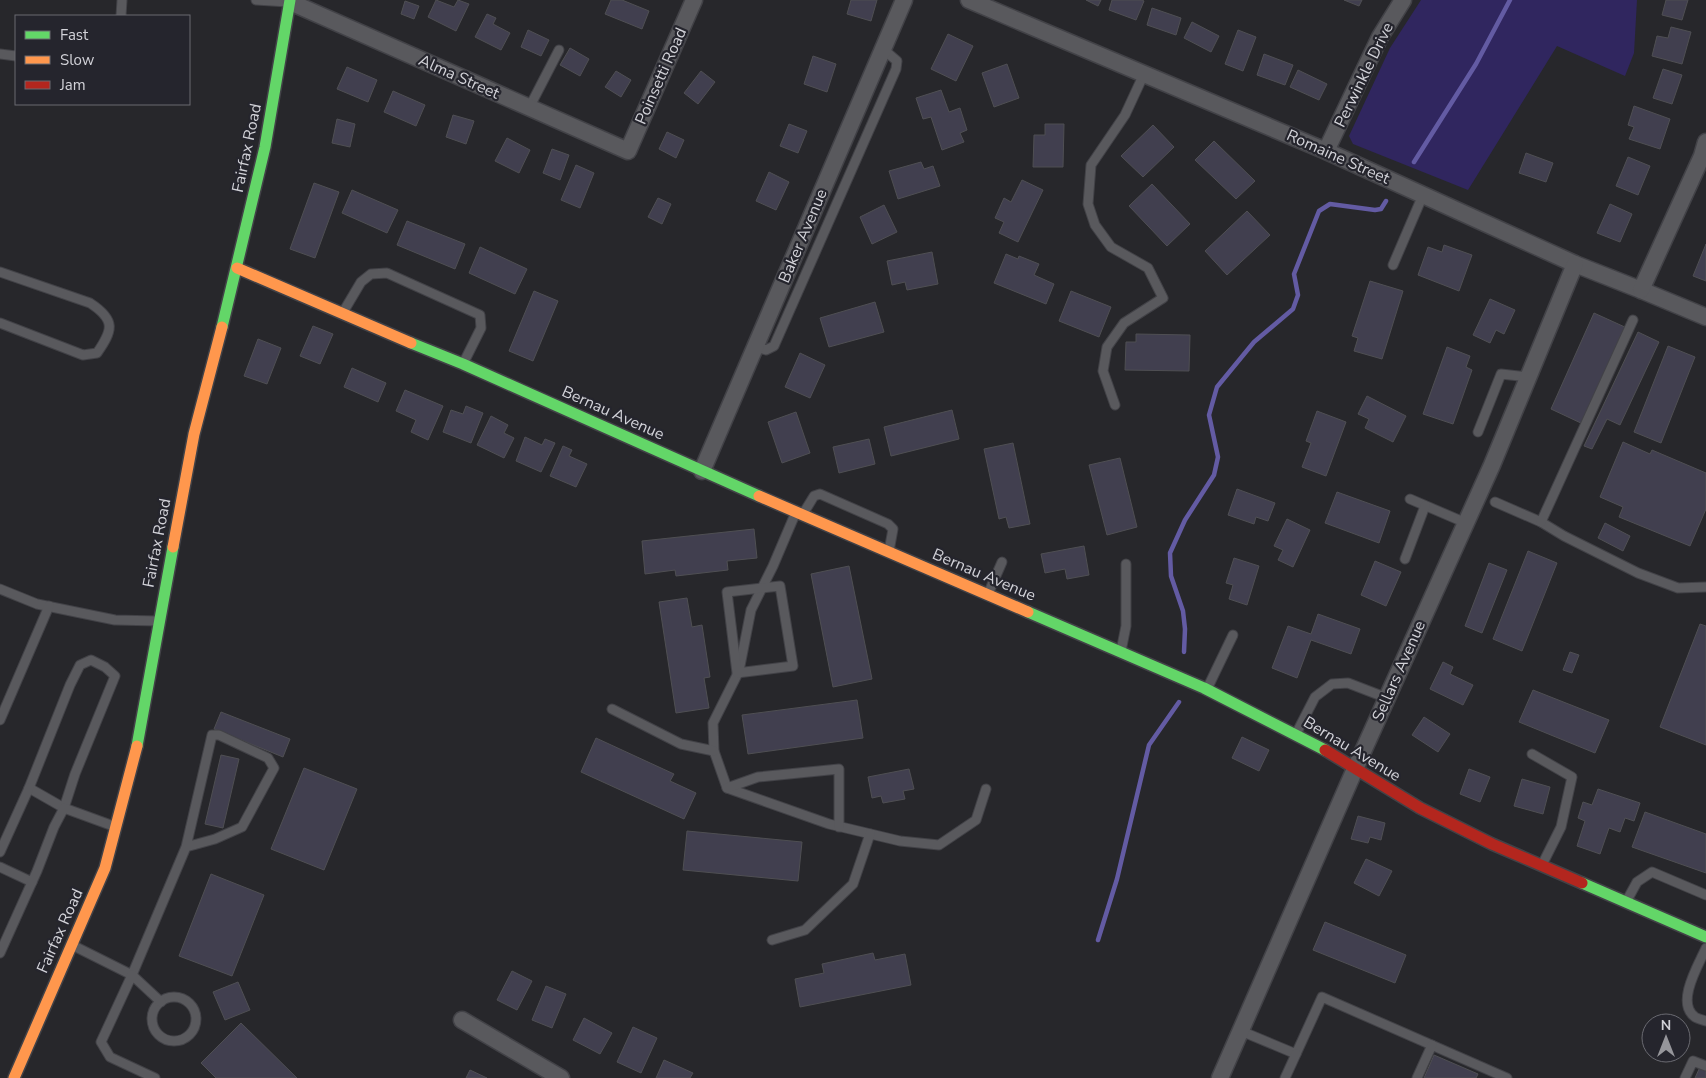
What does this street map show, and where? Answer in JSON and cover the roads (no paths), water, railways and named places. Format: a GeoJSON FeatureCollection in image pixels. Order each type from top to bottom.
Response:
{"type":"FeatureCollection","features":[{"type":"Feature","properties":{"kind":"street","name":"Poinsetti Road"},"geometry":{"type":"LineString","coordinates":[[628,151],[694,0]]}},
{"type":"Feature","properties":{"kind":"street","name":"Baker Avenue"},"geometry":{"type":"LineString","coordinates":[[702,471],[904,0]]}},
{"type":"Feature","properties":{"kind":"street","name":"Romaine Street"},"geometry":{"type":"LineString","coordinates":[[969,0],[1326,152],[1575,264],[1706,318]]}},
{"type":"Feature","properties":{"kind":"street","name":"Perwinkle Drive"},"geometry":{"type":"LineString","coordinates":[[1326,152],[1380,37],[1403,0]]}},
{"type":"Feature","properties":{"kind":"street","name":"Alma Street"},"geometry":{"type":"LineString","coordinates":[[290,1],[628,151]]}},
{"type":"Feature","properties":{"kind":"street","name":"Fairfax Road"},"geometry":{"type":"LineString","coordinates":[[14,1078],[105,868],[141,730],[194,434],[237,268],[265,147],[290,1]]}},
{"type":"Feature","properties":{"kind":"street"},"geometry":{"type":"LineString","coordinates":[[1642,290],[1702,156],[1706,142]]}},
{"type":"Feature","properties":{"kind":"street","name":"Sellars Avenue"},"geometry":{"type":"LineString","coordinates":[[1220,1078],[1355,769],[1492,465],[1575,264]]}},
{"type":"Feature","properties":{"kind":"street","name":"Bernau Avenue"},"geometry":{"type":"LineString","coordinates":[[237,268],[463,364],[702,471],[1121,651],[1207,690],[1317,745],[1420,808],[1492,844],[1706,937]]}},
{"type":"Feature","properties":{"kind":"street"},"geometry":{"type":"LineString","coordinates":[[462,1020],[561,1078]]}},
{"type":"Feature","properties":{"kind":"lane"},"geometry":{"type":"LineString","coordinates":[[121,15],[122,0]]}},
{"type":"Feature","properties":{"kind":"lane"},"geometry":{"type":"LineString","coordinates":[[256,0],[290,1]]}},
{"type":"Feature","properties":{"kind":"lane"},"geometry":{"type":"LineString","coordinates":[[755,347],[766,350],[774,346],[896,69],[896,60],[883,49]]}},
{"type":"Feature","properties":{"kind":"lane"},"geometry":{"type":"LineString","coordinates":[[529,108],[559,50]]}},
{"type":"Feature","properties":{"kind":"lane"},"geometry":{"type":"LineString","coordinates":[[0,54],[15,56]]}},
{"type":"Feature","properties":{"kind":"lane"},"geometry":{"type":"LineString","coordinates":[[1115,405],[1103,371],[1107,347],[1124,323],[1163,298],[1148,268],[1111,246],[1095,225],[1088,204],[1091,165],[1125,115],[1144,74]]}},
{"type":"Feature","properties":{"kind":"lane"},"geometry":{"type":"LineString","coordinates":[[1393,265],[1423,195]]}},
{"type":"Feature","properties":{"kind":"lane"},"geometry":{"type":"LineString","coordinates":[[820,197],[836,206]]}},
{"type":"Feature","properties":{"kind":"lane"},"geometry":{"type":"LineString","coordinates":[[0,272],[90,303],[102,311],[109,321],[108,336],[97,353],[83,355],[0,322]]}},
{"type":"Feature","properties":{"kind":"lane"},"geometry":{"type":"LineString","coordinates":[[342,314],[361,282],[371,274],[387,273],[480,316],[482,328],[463,364]]}},
{"type":"Feature","properties":{"kind":"lane"},"geometry":{"type":"LineString","coordinates":[[1541,522],[1633,320]]}},
{"type":"Feature","properties":{"kind":"lane"},"geometry":{"type":"LineString","coordinates":[[1478,432],[1501,374],[1528,377]]}},
{"type":"Feature","properties":{"kind":"lane"},"geometry":{"type":"LineString","coordinates":[[727,788],[714,751],[713,723],[737,674],[751,610],[799,513],[814,496],[820,494],[888,524],[893,529],[889,552]]}},
{"type":"Feature","properties":{"kind":"lane"},"geometry":{"type":"LineString","coordinates":[[1410,500],[1466,523]]}},
{"type":"Feature","properties":{"kind":"lane"},"geometry":{"type":"LineString","coordinates":[[1495,502],[1541,522],[1564,536],[1638,573],[1678,588],[1706,587]]}},
{"type":"Feature","properties":{"kind":"lane"},"geometry":{"type":"LineString","coordinates":[[1405,559],[1425,506]]}},
{"type":"Feature","properties":{"kind":"lane"},"geometry":{"type":"LineString","coordinates":[[988,594],[1002,562]]}},
{"type":"Feature","properties":{"kind":"lane"},"geometry":{"type":"LineString","coordinates":[[1121,651],[1126,626],[1126,564]]}},
{"type":"Feature","properties":{"kind":"lane"},"geometry":{"type":"LineString","coordinates":[[780,586],[793,666],[737,674],[727,592],[780,586]]}},
{"type":"Feature","properties":{"kind":"lane"},"geometry":{"type":"LineString","coordinates":[[0,589],[37,604],[115,620],[159,621]]}},
{"type":"Feature","properties":{"kind":"lane"},"geometry":{"type":"LineString","coordinates":[[0,720],[49,606]]}},
{"type":"Feature","properties":{"kind":"lane"},"geometry":{"type":"LineString","coordinates":[[1207,690],[1232,635]]}},
{"type":"Feature","properties":{"kind":"lane"},"geometry":{"type":"LineString","coordinates":[[0,852],[80,665],[91,660],[105,667],[115,676],[75,774],[64,808],[0,953]]}},
{"type":"Feature","properties":{"kind":"lane"},"geometry":{"type":"LineString","coordinates":[[1296,734],[1314,697],[1332,684],[1348,683],[1387,698]]}},
{"type":"Feature","properties":{"kind":"lane"},"geometry":{"type":"LineString","coordinates":[[612,709],[680,744],[714,751]]}},
{"type":"Feature","properties":{"kind":"lane"},"geometry":{"type":"LineString","coordinates":[[155,1078],[110,1057],[101,1042],[132,975],[186,848],[212,735],[220,735],[268,758],[274,768],[242,827],[215,839],[186,848]]}},
{"type":"Feature","properties":{"kind":"lane"},"geometry":{"type":"LineString","coordinates":[[1532,754],[1572,777],[1561,827],[1542,865]]}},
{"type":"Feature","properties":{"kind":"lane"},"geometry":{"type":"LineString","coordinates":[[727,788],[758,777],[839,769],[839,827]]}},
{"type":"Feature","properties":{"kind":"lane"},"geometry":{"type":"LineString","coordinates":[[29,788],[64,808],[116,827]]}},
{"type":"Feature","properties":{"kind":"lane"},"geometry":{"type":"LineString","coordinates":[[727,788],[839,827],[900,841],[939,845],[976,820],[986,789]]}},
{"type":"Feature","properties":{"kind":"lane"},"geometry":{"type":"LineString","coordinates":[[772,940],[805,930],[853,884],[870,834]]}},
{"type":"Feature","properties":{"kind":"lane"},"geometry":{"type":"LineString","coordinates":[[0,867],[32,882]]}},
{"type":"Feature","properties":{"kind":"lane"},"geometry":{"type":"LineString","coordinates":[[1626,902],[1637,882],[1652,872],[1706,895]]}},
{"type":"Feature","properties":{"kind":"lane"},"geometry":{"type":"LineString","coordinates":[[72,945],[132,975],[161,1002]]}},
{"type":"Feature","properties":{"kind":"lane"},"geometry":{"type":"LineString","coordinates":[[1706,948],[1703,964],[1688,988],[1687,1000],[1689,1009],[1694,1017],[1706,1022]]}},
{"type":"Feature","properties":{"kind":"lane"},"geometry":{"type":"LineString","coordinates":[[1285,1078],[1322,997],[1432,1045],[1486,1074],[1507,1078]]}},
{"type":"Feature","properties":{"kind":"lane"},"geometry":{"type":"LineString","coordinates":[[174,998],[182,999],[193,1008],[196,1022],[189,1035],[176,1041],[163,1038],[158,1034],[152,1021],[153,1014],[161,1002],[174,998]]}},
{"type":"Feature","properties":{"kind":"lane"},"geometry":{"type":"LineString","coordinates":[[1241,1030],[1296,1054]]}},
{"type":"Feature","properties":{"kind":"lane"},"geometry":{"type":"LineString","coordinates":[[1417,1078],[1432,1045]]}},
{"type":"Feature","properties":{"kind":"lane"},"geometry":{"type":"LineString","coordinates":[[1685,1078],[1693,1061],[1706,1066]]}},
{"type":"Feature","properties":{"kind":"waterway"},"geometry":{"type":"LineString","coordinates":[[1414,162],[1476,64],[1510,0]]}},
{"type":"Feature","properties":{"kind":"waterway"},"geometry":{"type":"LineString","coordinates":[[1184,652],[1185,629],[1183,611],[1171,576],[1170,553],[1185,520],[1214,475],[1218,457],[1209,415],[1217,387],[1254,342],[1293,309],[1298,295],[1294,274],[1319,211],[1330,204],[1375,210],[1381,209],[1386,201]]}},
{"type":"Feature","properties":{"kind":"waterway"},"geometry":{"type":"LineString","coordinates":[[1098,940],[1117,879],[1149,745],[1179,702]]}}]}
